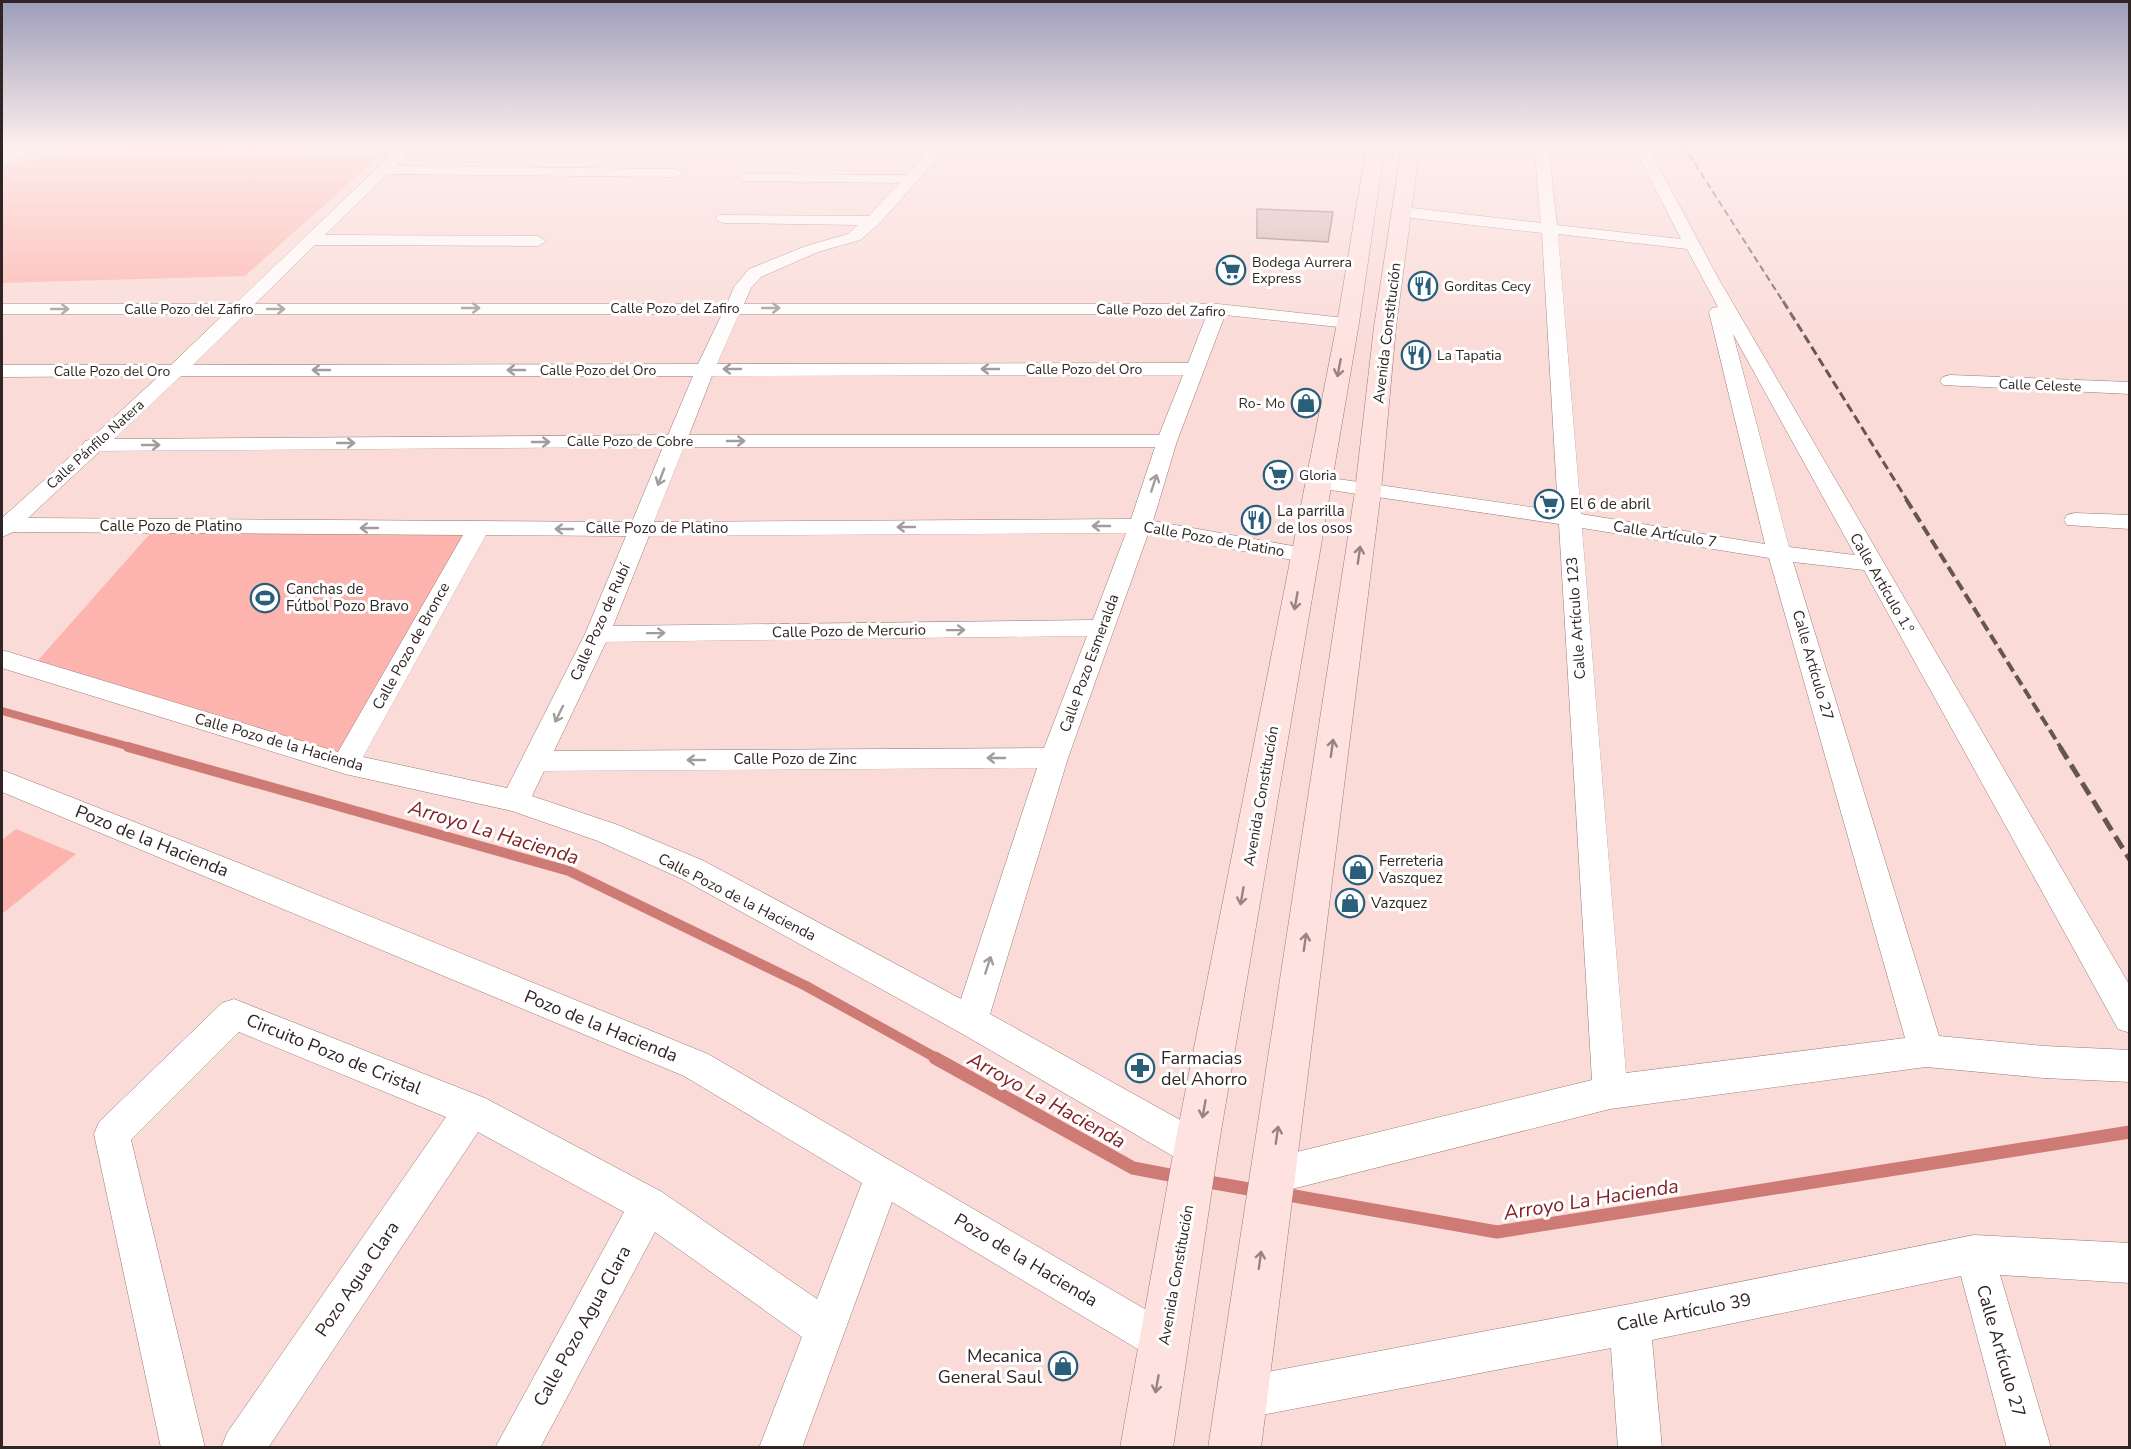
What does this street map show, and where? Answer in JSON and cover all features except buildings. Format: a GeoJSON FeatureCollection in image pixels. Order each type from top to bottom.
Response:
{"type":"FeatureCollection","features":[{"type":"Feature","properties":{"kind":"main road","name":"Avenida Constitución"},"geometry":{"type":"LineString","coordinates":[[1146,1448],[1195,1158],[1317,482],[1348,323],[1365,213]]}},
{"type":"Feature","properties":{"kind":"main road","name":"Avenida Constitución"},"geometry":{"type":"LineString","coordinates":[[1234,1448],[1368,491],[1385,327],[1403,213]]}},
{"type":"Feature","properties":{"kind":"street"},"geometry":{"type":"LineString","coordinates":[[313,240],[341,213]]}},
{"type":"Feature","properties":{"kind":"street"},"geometry":{"type":"LineString","coordinates":[[738,297],[755,273],[812,249],[854,237],[880,213]]}},
{"type":"Feature","properties":{"kind":"street"},"geometry":{"type":"LineString","coordinates":[[1408,213],[1693,245]]}},
{"type":"Feature","properties":{"kind":"street","name":"Calle Artículo 123"},"geometry":{"type":"LineString","coordinates":[[1548,213],[1610,1092]]}},
{"type":"Feature","properties":{"kind":"street","name":"Calle Artículo 1.º"},"geometry":{"type":"LineString","coordinates":[[1676,213],[1871,564],[2130,1018]]}},
{"type":"Feature","properties":{"kind":"street"},"geometry":{"type":"LineString","coordinates":[[724,218],[873,220]]}},
{"type":"Feature","properties":{"kind":"street"},"geometry":{"type":"LineString","coordinates":[[313,240],[538,241]]}},
{"type":"Feature","properties":{"kind":"street","name":"Calle Pánfilo Natera"},"geometry":{"type":"LineString","coordinates":[[4,527],[92,445],[177,371],[313,240]]}},
{"type":"Feature","properties":{"kind":"street","name":"Calle Artículo 27"},"geometry":{"type":"LineString","coordinates":[[1709,276],[1779,553],[1926,1051]]}},
{"type":"Feature","properties":{"kind":"street","name":"Calle Pozo del Zafiro"},"geometry":{"type":"LineString","coordinates":[[2,309],[241,309],[738,297],[1218,309],[1348,323]]}},
{"type":"Feature","properties":{"kind":"street","name":"Calle Pozo de Rubí"},"geometry":{"type":"LineString","coordinates":[[515,801],[597,634],[705,369],[738,297]]}},
{"type":"Feature","properties":{"kind":"street","name":"Calle Pozo Esmeralda"},"geometry":{"type":"LineString","coordinates":[[971,1021],[1054,758],[1140,526],[1167,441],[1218,309]]}},
{"type":"Feature","properties":{"kind":"street","name":"Calle Pozo del Oro"},"geometry":{"type":"LineString","coordinates":[[2,371],[1195,369]]}},
{"type":"Feature","properties":{"kind":"street","name":"Calle Celeste"},"geometry":{"type":"LineString","coordinates":[[1950,381],[2130,388]]}},
{"type":"Feature","properties":{"kind":"street","name":"Calle Pozo de Cobre"},"geometry":{"type":"LineString","coordinates":[[92,445],[675,441],[1167,441]]}},
{"type":"Feature","properties":{"kind":"street","name":"Calle Artículo 7"},"geometry":{"type":"LineString","coordinates":[[1317,482],[1779,553],[1871,564]]}},
{"type":"Feature","properties":{"kind":"street"},"geometry":{"type":"LineString","coordinates":[[2075,520],[2130,522]]}},
{"type":"Feature","properties":{"kind":"street","name":"Calle Pozo de Platino"},"geometry":{"type":"LineString","coordinates":[[4,527],[641,529],[1140,526],[1304,555]]}},
{"type":"Feature","properties":{"kind":"street","name":"Calle Pozo de Bronce"},"geometry":{"type":"LineString","coordinates":[[345,764],[477,529]]}},
{"type":"Feature","properties":{"kind":"street","name":"Calle Pozo de Mercurio"},"geometry":{"type":"LineString","coordinates":[[597,634],[1102,628]]}},
{"type":"Feature","properties":{"kind":"street","name":"Calle Pozo de la Hacienda"},"geometry":{"type":"LineString","coordinates":[[2,659],[345,764],[515,801],[608,834],[693,870],[971,1021],[1195,1158]]}},
{"type":"Feature","properties":{"kind":"street","name":"Calle Pozo de Zinc"},"geometry":{"type":"LineString","coordinates":[[536,761],[1054,758]]}},
{"type":"Feature","properties":{"kind":"street","name":"Pozo de la Hacienda"},"geometry":{"type":"LineString","coordinates":[[2,781],[696,1065],[883,1176],[1168,1324]]}},
{"type":"Feature","properties":{"kind":"street","name":"Circuito Pozo de Cristal"},"geometry":{"type":"LineString","coordinates":[[183,1448],[112,1134],[234,1014],[472,1110],[649,1205],[824,1328]]}},
{"type":"Feature","properties":{"kind":"street"},"geometry":{"type":"LineString","coordinates":[[1271,1184],[1610,1092],[1926,1051],[2044,1062],[2130,1066]]}},
{"type":"Feature","properties":{"kind":"street","name":"Pozo Agua Clara"},"geometry":{"type":"LineString","coordinates":[[242,1448],[472,1110]]}},
{"type":"Feature","properties":{"kind":"street"},"geometry":{"type":"LineString","coordinates":[[780,1448],[883,1176]]}},
{"type":"Feature","properties":{"kind":"street","name":"Calle Pozo Agua Clara"},"geometry":{"type":"LineString","coordinates":[[516,1448],[649,1205]]}},
{"type":"Feature","properties":{"kind":"street","name":"Calle Artículo 27"},"geometry":{"type":"LineString","coordinates":[[1974,1254],[2029,1448]]}},
{"type":"Feature","properties":{"kind":"street","name":"Calle Artículo 39"},"geometry":{"type":"LineString","coordinates":[[1241,1398],[1630,1324],[1974,1254],[2130,1263]]}},
{"type":"Feature","properties":{"kind":"street"},"geometry":{"type":"LineString","coordinates":[[1630,1324],[1640,1448]]}},
{"type":"Feature","properties":{"kind":"shaded area"},"geometry":{"type":"Polygon","coordinates":[[[2,213],[316,213],[245,276],[2,283],[2,213]]]}},
{"type":"Feature","properties":{"kind":"shaded area","name":"Canchas de Fútbol Pozo Bravo"},"geometry":{"type":"Polygon","coordinates":[[[155,528],[475,530],[345,761],[33,666],[155,528]]]}},
{"type":"Feature","properties":{"kind":"shaded area"},"geometry":{"type":"Polygon","coordinates":[[[16,829],[76,854],[2,914],[2,840],[16,829]]]}},
{"type":"Feature","properties":{"kind":"waterway","name":"Arroyo La Hacienda"},"geometry":{"type":"LineString","coordinates":[[2,711],[134,748]]}},
{"type":"Feature","properties":{"kind":"waterway","name":"Arroyo La Hacienda"},"geometry":{"type":"LineString","coordinates":[[128,747],[569,871],[806,986],[938,1059]]}},
{"type":"Feature","properties":{"kind":"waterway","name":"Arroyo La Hacienda"},"geometry":{"type":"LineString","coordinates":[[935,1058],[1133,1168],[1180,1177]]}},
{"type":"Feature","properties":{"kind":"waterway","name":"Arroyo La Hacienda"},"geometry":{"type":"LineString","coordinates":[[1283,1194],[1497,1232],[2130,1132]]}},
{"type":"Feature","properties":{"kind":"waterway","name":"Arroyo La Hacienda"},"geometry":{"type":"LineString","coordinates":[[1203,1181],[1260,1191]]}},
{"type":"Feature","properties":{"kind":"railway"},"geometry":{"type":"LineString","coordinates":[[1726,213],[1784,303]]}},
{"type":"Feature","properties":{"kind":"railway"},"geometry":{"type":"LineString","coordinates":[[1783,301],[1907,500]]}},
{"type":"Feature","properties":{"kind":"railway"},"geometry":{"type":"LineString","coordinates":[[1906,499],[2061,748]]}},
{"type":"Feature","properties":{"kind":"railway"},"geometry":{"type":"LineString","coordinates":[[2060,747],[2130,860]]}},
{"type":"Feature","properties":{"kind":"place","name":"Bodega Aurrera Express"},"geometry":{"type":"Point","coordinates":[1231,270]}},
{"type":"Feature","properties":{"kind":"place","name":"Gorditas Cecy"},"geometry":{"type":"Point","coordinates":[1423,286]}},
{"type":"Feature","properties":{"kind":"place","name":"La Tapatia"},"geometry":{"type":"Point","coordinates":[1416,355]}},
{"type":"Feature","properties":{"kind":"place","name":"Ro- Mo"},"geometry":{"type":"Point","coordinates":[1306,403]}},
{"type":"Feature","properties":{"kind":"place","name":"Gloria"},"geometry":{"type":"Point","coordinates":[1278,475]}},
{"type":"Feature","properties":{"kind":"place","name":"El 6 de abril"},"geometry":{"type":"Point","coordinates":[1549,504]}},
{"type":"Feature","properties":{"kind":"place","name":"La parrilla de los osos"},"geometry":{"type":"Point","coordinates":[1256,520]}},
{"type":"Feature","properties":{"kind":"place","name":"Canchas de Fútbol Pozo Bravo"},"geometry":{"type":"Point","coordinates":[265,598]}},
{"type":"Feature","properties":{"kind":"place","name":"Ferreteria Vaszquez"},"geometry":{"type":"Point","coordinates":[1358,870]}},
{"type":"Feature","properties":{"kind":"place","name":"Vazquez"},"geometry":{"type":"Point","coordinates":[1350,903]}},
{"type":"Feature","properties":{"kind":"place","name":"Farmacias del Ahorro"},"geometry":{"type":"Point","coordinates":[1140,1068]}},
{"type":"Feature","properties":{"kind":"place","name":"Mecanica General Saul"},"geometry":{"type":"Point","coordinates":[1063,1366]}}]}
